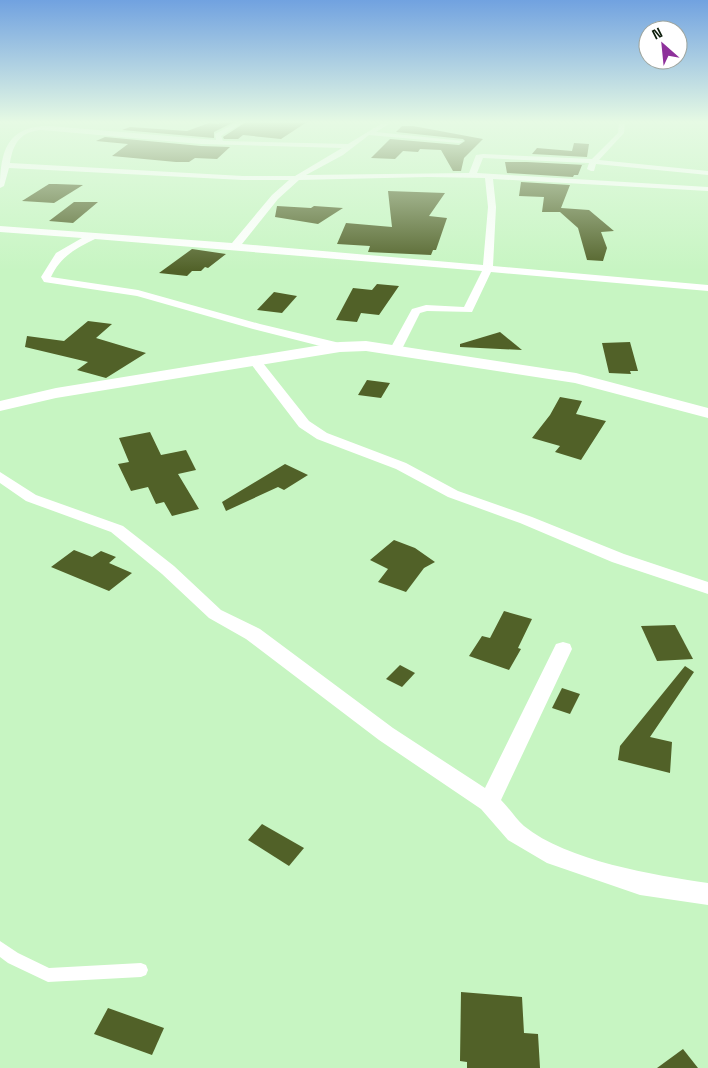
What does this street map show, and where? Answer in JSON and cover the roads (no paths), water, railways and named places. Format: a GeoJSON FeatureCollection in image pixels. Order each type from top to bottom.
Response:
{"type":"FeatureCollection","features":[{"type":"Feature","properties":{"kind":"street"},"geometry":{"type":"LineString","coordinates":[[0,186],[5,172]]}},
{"type":"Feature","properties":{"kind":"street"},"geometry":{"type":"LineString","coordinates":[[130,172],[243,178],[472,175],[708,189]]}},
{"type":"Feature","properties":{"kind":"street"},"geometry":{"type":"LineString","coordinates":[[234,246],[275,197],[305,172]]}},
{"type":"Feature","properties":{"kind":"street"},"geometry":{"type":"LineString","coordinates":[[321,172],[332,176]]}},
{"type":"Feature","properties":{"kind":"street"},"geometry":{"type":"LineString","coordinates":[[588,181],[590,172]]}},
{"type":"Feature","properties":{"kind":"street"},"geometry":{"type":"LineString","coordinates":[[396,349],[416,311],[426,308],[468,310],[488,268],[492,207],[488,176]]}},
{"type":"Feature","properties":{"kind":"street"},"geometry":{"type":"LineString","coordinates":[[0,229],[234,246],[708,288]]}},
{"type":"Feature","properties":{"kind":"street"},"geometry":{"type":"LineString","coordinates":[[95,235],[67,248],[55,258],[46,277],[48,280],[138,293],[257,327],[340,347]]}},
{"type":"Feature","properties":{"kind":"street"},"geometry":{"type":"LineString","coordinates":[[0,406],[56,393],[340,347],[366,346],[396,349],[576,378],[708,413]]}},
{"type":"Feature","properties":{"kind":"street"},"geometry":{"type":"LineString","coordinates":[[255,361],[304,424],[322,436],[401,466],[462,498],[526,520],[618,558],[708,588]]}},
{"type":"Feature","properties":{"kind":"street"},"geometry":{"type":"LineString","coordinates":[[0,476],[31,498],[117,529],[168,570],[215,614],[254,634],[386,734],[489,802],[516,833],[555,856],[640,884],[708,894]]}},
{"type":"Feature","properties":{"kind":"street"},"geometry":{"type":"LineString","coordinates":[[489,802],[563,649]]}},
{"type":"Feature","properties":{"kind":"lane"},"geometry":{"type":"LineString","coordinates":[[0,948],[13,958],[48,975],[141,970]]}}]}
